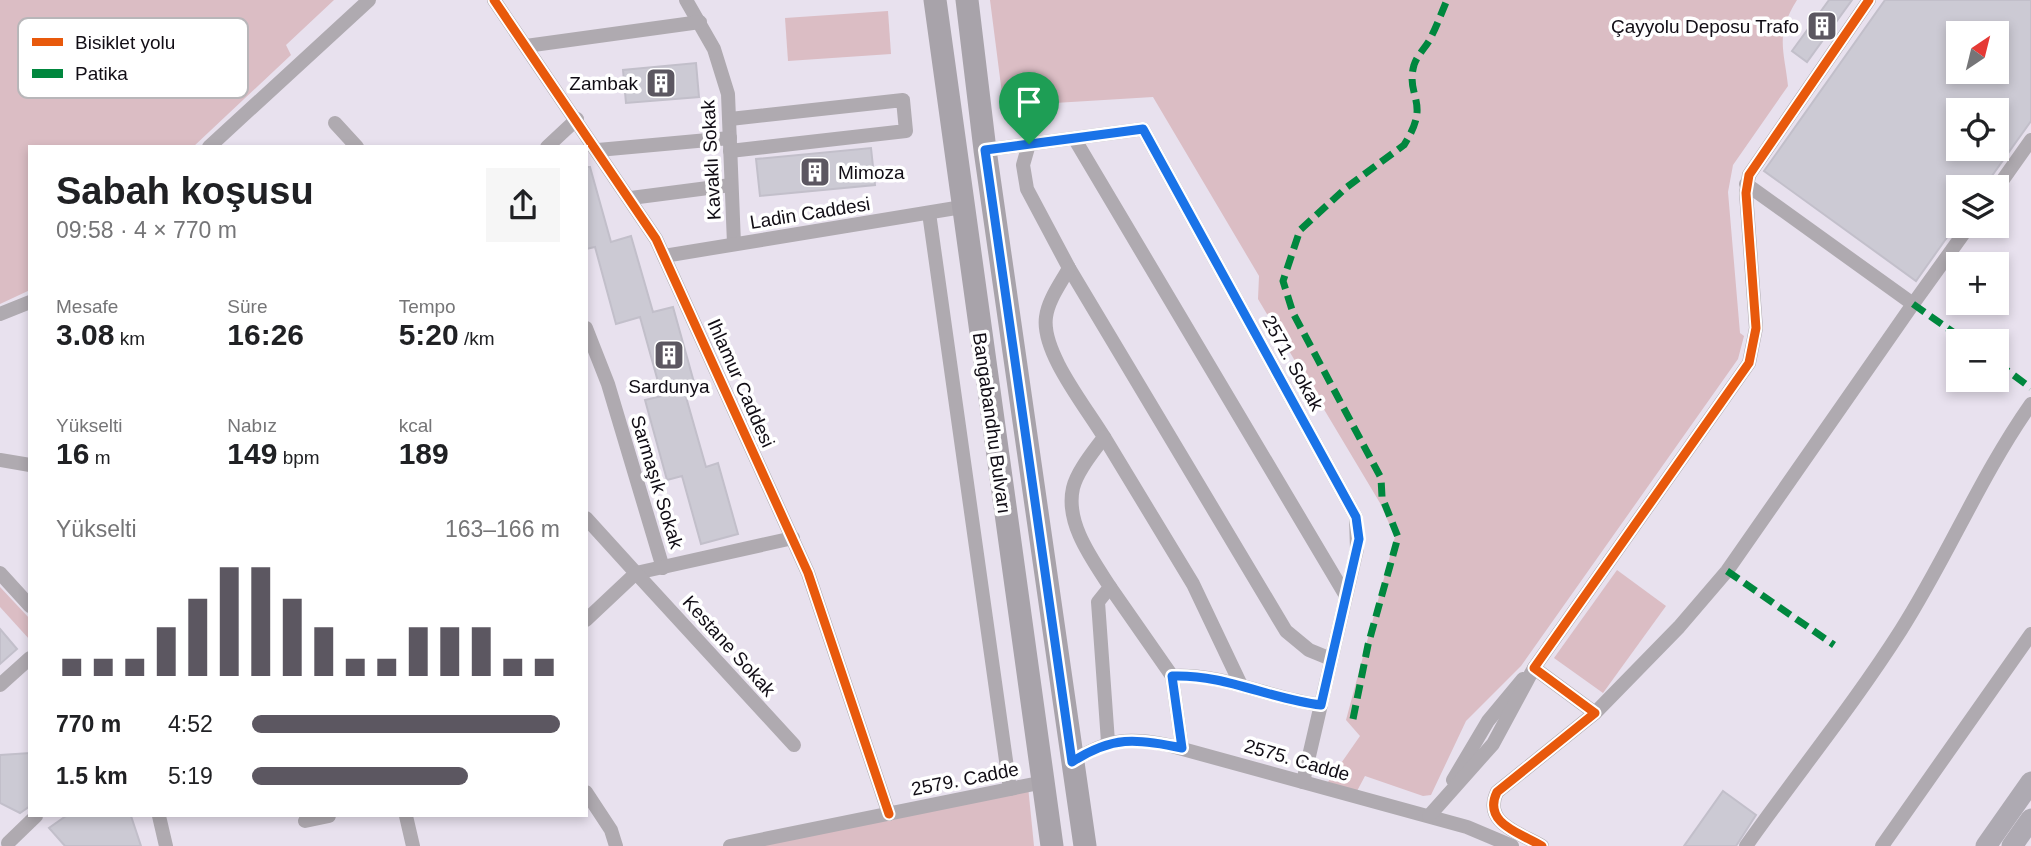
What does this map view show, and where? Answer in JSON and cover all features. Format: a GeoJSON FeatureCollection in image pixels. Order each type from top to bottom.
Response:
{"type":"FeatureCollection","features":[{"type":"Feature","properties":{"kind":"main road","name":"Bangabandhu Bulvarı"},"geometry":{"type":"LineString","coordinates":[[935,0],[1052,846]]}},
{"type":"Feature","properties":{"kind":"main road","name":"Bangabandhu Bulvarı"},"geometry":{"type":"LineString","coordinates":[[967,0],[985,150],[1084,846]]}},
{"type":"Feature","properties":{"kind":"main road"},"geometry":{"type":"LineString","coordinates":[[1044,782],[1072,762]]}},
{"type":"Feature","properties":{"kind":"main road"},"geometry":{"type":"LineString","coordinates":[[1986,846],[2031,782]]}},
{"type":"Feature","properties":{"kind":"main road"},"geometry":{"type":"LineString","coordinates":[[2012,846],[2031,819]]}},
{"type":"Feature","properties":{"kind":"street"},"geometry":{"type":"LineString","coordinates":[[211,145],[369,0]]}},
{"type":"Feature","properties":{"kind":"street","name":"Ihlamur Caddesi"},"geometry":{"type":"LineString","coordinates":[[494,0],[631,198],[664,256],[815,592],[890,814]]}},
{"type":"Feature","properties":{"kind":"street","name":"Kavaklı Sokak"},"geometry":{"type":"LineString","coordinates":[[686,0],[700,22],[725,81],[730,120],[734,244]]}},
{"type":"Feature","properties":{"kind":"street"},"geometry":{"type":"LineString","coordinates":[[1429,816],[1488,721],[1534,668],[1749,363],[1756,328],[1746,184],[1753,168],[1869,0]]}},
{"type":"Feature","properties":{"kind":"street"},"geometry":{"type":"LineString","coordinates":[[526,46],[700,22]]}},
{"type":"Feature","properties":{"kind":"street"},"geometry":{"type":"LineString","coordinates":[[598,150],[730,145],[906,131],[903,100],[730,120]]}},
{"type":"Feature","properties":{"kind":"street"},"geometry":{"type":"LineString","coordinates":[[549,145],[577,118]]}},
{"type":"Feature","properties":{"kind":"street"},"geometry":{"type":"LineString","coordinates":[[335,123],[355,145]]}},
{"type":"Feature","properties":{"kind":"street","name":"2571. Sokak"},"geometry":{"type":"LineString","coordinates":[[985,150],[1143,129],[1356,517],[1359,539],[1303,782]]}},
{"type":"Feature","properties":{"kind":"street"},"geometry":{"type":"LineString","coordinates":[[1074,138],[1346,596]]}},
{"type":"Feature","properties":{"kind":"street"},"geometry":{"type":"LineString","coordinates":[[2006,175],[2031,140]]}},
{"type":"Feature","properties":{"kind":"street"},"geometry":{"type":"LineString","coordinates":[[1029,144],[1023,165],[1027,190],[1069,268],[1286,631],[1309,650],[1331,659]]}},
{"type":"Feature","properties":{"kind":"street"},"geometry":{"type":"LineString","coordinates":[[1746,184],[1913,304]]}},
{"type":"Feature","properties":{"kind":"street"},"geometry":{"type":"LineString","coordinates":[[631,198],[731,185]]}},
{"type":"Feature","properties":{"kind":"street","name":"Ladin Caddesi"},"geometry":{"type":"LineString","coordinates":[[664,256],[962,207]]}},
{"type":"Feature","properties":{"kind":"street"},"geometry":{"type":"LineString","coordinates":[[929,213],[1010,789]]}},
{"type":"Feature","properties":{"kind":"street"},"geometry":{"type":"LineString","coordinates":[[1542,846],[1497,820],[1492,809],[1497,792],[1595,713],[1679,627],[1727,571],[1960,238]]}},
{"type":"Feature","properties":{"kind":"street"},"geometry":{"type":"LineString","coordinates":[[1069,268],[1046,314],[1045,330],[1052,352],[1193,584],[1241,685]]}},
{"type":"Feature","properties":{"kind":"street"},"geometry":{"type":"LineString","coordinates":[[0,314],[28,303]]}},
{"type":"Feature","properties":{"kind":"street","name":"Sarmaşık Sokak"},"geometry":{"type":"LineString","coordinates":[[588,333],[608,384],[663,568]]}},
{"type":"Feature","properties":{"kind":"street"},"geometry":{"type":"LineString","coordinates":[[1746,846],[1900,632],[1947,553],[1994,462],[2031,404]]}},
{"type":"Feature","properties":{"kind":"street"},"geometry":{"type":"LineString","coordinates":[[1104,437],[1073,485],[1072,500],[1079,533],[1110,587],[1172,676],[1182,748]]}},
{"type":"Feature","properties":{"kind":"street"},"geometry":{"type":"LineString","coordinates":[[0,460],[28,466]]}},
{"type":"Feature","properties":{"kind":"street","name":"Kestane Sokak"},"geometry":{"type":"LineString","coordinates":[[588,520],[794,745]]}},
{"type":"Feature","properties":{"kind":"street"},"geometry":{"type":"LineString","coordinates":[[588,618],[636,573],[793,538]]}},
{"type":"Feature","properties":{"kind":"street"},"geometry":{"type":"LineString","coordinates":[[0,573],[28,604]]}},
{"type":"Feature","properties":{"kind":"street"},"geometry":{"type":"LineString","coordinates":[[1108,742],[1098,602],[1110,587]]}},
{"type":"Feature","properties":{"kind":"street"},"geometry":{"type":"LineString","coordinates":[[1882,846],[2031,634]]}},
{"type":"Feature","properties":{"kind":"street"},"geometry":{"type":"LineString","coordinates":[[0,685],[28,660]]}},
{"type":"Feature","properties":{"kind":"street"},"geometry":{"type":"LineString","coordinates":[[1534,668],[1595,713]]}},
{"type":"Feature","properties":{"kind":"street"},"geometry":{"type":"LineString","coordinates":[[1172,676],[1203,676],[1278,698],[1321,705]]}},
{"type":"Feature","properties":{"kind":"street","name":"2575. Cadde"},"geometry":{"type":"LineString","coordinates":[[1072,762],[1108,742],[1133,740],[1182,748],[1429,816],[1475,830],[1512,846]]}},
{"type":"Feature","properties":{"kind":"street","name":"2579. Cadde"},"geometry":{"type":"LineString","coordinates":[[730,846],[1044,782]]}},
{"type":"Feature","properties":{"kind":"street"},"geometry":{"type":"LineString","coordinates":[[588,795],[611,830],[616,846]]}},
{"type":"Feature","properties":{"kind":"street"},"geometry":{"type":"LineString","coordinates":[[6,841],[35,817]]}},
{"type":"Feature","properties":{"kind":"street"},"geometry":{"type":"LineString","coordinates":[[159,817],[166,846]]}},
{"type":"Feature","properties":{"kind":"street"},"geometry":{"type":"LineString","coordinates":[[305,821],[324,817]]}},
{"type":"Feature","properties":{"kind":"street"},"geometry":{"type":"LineString","coordinates":[[406,817],[413,846]]}},
{"type":"Feature","properties":{"kind":"shaded area"},"geometry":{"type":"Polygon","coordinates":[[[0,0],[334,0],[286,45],[291,55],[248,95],[248,18],[18,18],[18,98],[245,98],[195,145],[28,145],[28,291],[0,304],[0,0]]]}},
{"type":"Feature","properties":{"kind":"shaded area"},"geometry":{"type":"Polygon","coordinates":[[[990,0],[1797,0],[1783,33],[1788,86],[1733,165],[1728,192],[1740,333],[1744,336],[1738,359],[1521,666],[1466,721],[1431,795],[1423,796],[1365,776],[1357,791],[1328,782],[1360,736],[1346,720],[1395,537],[1380,503],[1258,299],[1259,276],[1153,97],[1022,105],[1023,114],[1005,117],[990,0]]]}},
{"type":"Feature","properties":{"kind":"shaded area"},"geometry":{"type":"Polygon","coordinates":[[[888,11],[891,54],[788,61],[785,18],[888,11]]]}},
{"type":"Feature","properties":{"kind":"shaded area"},"geometry":{"type":"Polygon","coordinates":[[[1617,570],[1666,606],[1603,693],[1554,658],[1617,570]]]}},
{"type":"Feature","properties":{"kind":"shaded area"},"geometry":{"type":"Polygon","coordinates":[[[0,587],[28,617],[28,638],[0,607],[0,587]]]}},
{"type":"Feature","properties":{"kind":"shaded area"},"geometry":{"type":"Polygon","coordinates":[[[1028,786],[1034,846],[730,846],[1028,786]]]}},
{"type":"Feature","properties":{"kind":"building","name":"Çayyolu Deposu Trafo"},"geometry":{"type":"Polygon","coordinates":[[[1829,0],[1852,0],[1807,62],[1792,51],[1829,0]]]}},
{"type":"Feature","properties":{"kind":"building"},"geometry":{"type":"Polygon","coordinates":[[[1885,0],[2031,0],[2031,121],[2009,152],[2009,98],[1946,98],[1946,161],[2003,161],[1993,175],[1946,175],[1947,238],[1916,281],[1764,171],[1885,0]]]}},
{"type":"Feature","properties":{"kind":"building","name":"Zambak"},"geometry":{"type":"Polygon","coordinates":[[[696,63],[699,97],[626,103],[623,70],[696,63]]]}},
{"type":"Feature","properties":{"kind":"building","name":"Mimoza"},"geometry":{"type":"Polygon","coordinates":[[[871,148],[875,185],[760,196],[756,159],[871,148]]]}},
{"type":"Feature","properties":{"kind":"building","name":"Sardunya"},"geometry":{"type":"Polygon","coordinates":[[[588,167],[611,242],[631,236],[653,312],[673,307],[695,386],[684,390],[706,467],[718,463],[738,534],[701,544],[682,476],[667,480],[645,400],[662,396],[640,317],[616,324],[595,247],[588,249],[588,167]]]}},
{"type":"Feature","properties":{"kind":"building"},"geometry":{"type":"Polygon","coordinates":[[[0,629],[17,649],[0,664],[0,629]]]}},
{"type":"Feature","properties":{"kind":"building"},"geometry":{"type":"Polygon","coordinates":[[[28,753],[28,807],[20,813],[0,803],[0,755],[28,753]]]}},
{"type":"Feature","properties":{"kind":"building"},"geometry":{"type":"Polygon","coordinates":[[[1723,791],[1756,815],[1736,846],[1684,846],[1723,791]]]}},
{"type":"Feature","properties":{"kind":"building"},"geometry":{"type":"Polygon","coordinates":[[[65,817],[131,817],[141,846],[65,846],[49,828],[65,817]]]}},
{"type":"Feature","properties":{"kind":"marked path"},"geometry":{"type":"LineString","coordinates":[[1353,719],[1368,645],[1398,537],[1382,497],[1381,478],[1293,313],[1283,281],[1300,230],[1347,187],[1404,145],[1416,119],[1412,76],[1414,65],[1432,36],[1447,0]]}},
{"type":"Feature","properties":{"kind":"marked path"},"geometry":{"type":"LineString","coordinates":[[1913,304],[1949,329]]}},
{"type":"Feature","properties":{"kind":"marked path"},"geometry":{"type":"LineString","coordinates":[[2009,372],[2031,388]]}},
{"type":"Feature","properties":{"kind":"marked path"},"geometry":{"type":"LineString","coordinates":[[1727,571],[1834,645]]}},
{"type":"Feature","properties":{"kind":"cycle path"},"geometry":{"type":"LineString","coordinates":[[494,0],[656,239],[808,573],[889,814]]}},
{"type":"Feature","properties":{"kind":"cycle path"},"geometry":{"type":"LineString","coordinates":[[1542,846],[1506,826],[1499,819],[1494,803],[1497,792],[1595,713],[1534,668],[1749,363],[1756,328],[1746,193],[1749,175],[1869,0]]}},
{"type":"Feature","properties":{"kind":"place","name":"Çayyolu Deposu Trafo"},"geometry":{"type":"Point","coordinates":[1822,26]}},
{"type":"Feature","properties":{"kind":"place","name":"Zambak"},"geometry":{"type":"Point","coordinates":[661,83]}},
{"type":"Feature","properties":{"kind":"place","name":"Mimoza"},"geometry":{"type":"Point","coordinates":[815,172]}},
{"type":"Feature","properties":{"kind":"place","name":"Sardunya"},"geometry":{"type":"Point","coordinates":[669,355]}},
{"type":"Feature","properties":{"kind":"route"},"geometry":{"type":"LineString","coordinates":[[1143,129],[1356,517],[1359,539],[1321,705],[1297,703],[1221,679],[1172,676],[1182,748],[1133,740],[1108,742],[1096,746],[1072,762],[985,150],[1029,144],[1143,129]]}}]}
